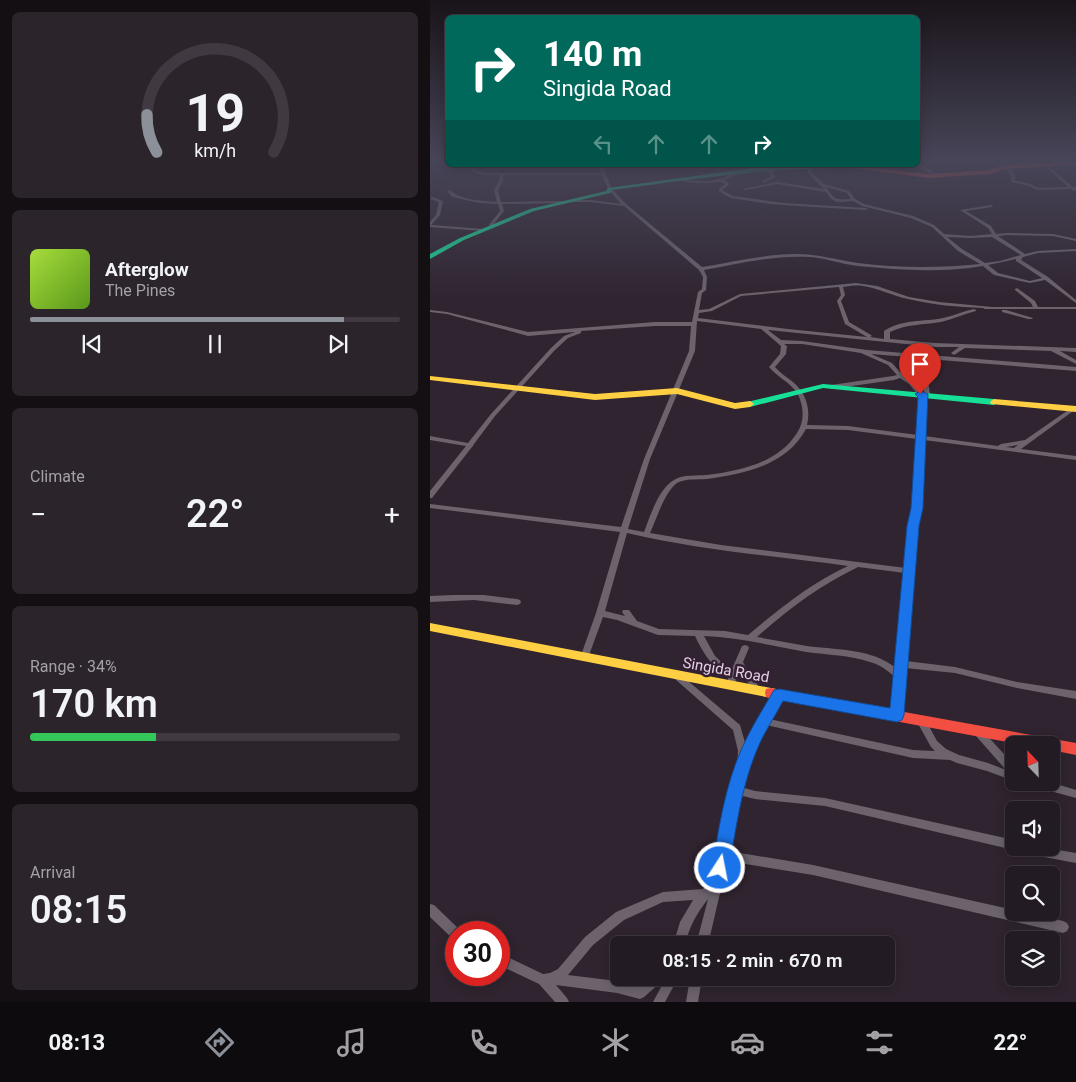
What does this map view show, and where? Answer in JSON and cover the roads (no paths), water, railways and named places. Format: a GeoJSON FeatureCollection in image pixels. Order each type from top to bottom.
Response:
{"type":"FeatureCollection","features":[{"type":"Feature","properties":{"kind":"main road"},"geometry":{"type":"LineString","coordinates":[[430,257],[443,248],[487,228],[539,208]]}},
{"type":"Feature","properties":{"kind":"main road"},"geometry":{"type":"LineString","coordinates":[[430,378],[595,397],[676,391],[735,406],[767,401],[816,387],[830,387],[1075,408]]}},
{"type":"Feature","properties":{"kind":"main road","name":"Singida Road"},"geometry":{"type":"LineString","coordinates":[[430,627],[677,676],[732,682],[758,691],[1076,749]]}},
{"type":"Feature","properties":{"kind":"street"},"geometry":{"type":"LineString","coordinates":[[430,225],[438,215],[440,208]]}},
{"type":"Feature","properties":{"kind":"street"},"geometry":{"type":"LineString","coordinates":[[430,225],[487,228],[502,211],[502,208]]}},
{"type":"Feature","properties":{"kind":"street"},"geometry":{"type":"LineString","coordinates":[[584,658],[600,613],[647,459],[692,351],[700,292],[704,290],[705,285],[705,277],[701,269],[627,208]]}},
{"type":"Feature","properties":{"kind":"street"},"geometry":{"type":"LineString","coordinates":[[839,208],[879,210],[912,217],[933,226],[960,250],[986,265],[992,271]]}},
{"type":"Feature","properties":{"kind":"street"},"geometry":{"type":"LineString","coordinates":[[873,208],[879,210]]}},
{"type":"Feature","properties":{"kind":"street"},"geometry":{"type":"LineString","coordinates":[[978,208],[962,210],[990,227],[994,235],[1021,256]]}},
{"type":"Feature","properties":{"kind":"street"},"geometry":{"type":"LineString","coordinates":[[943,235],[965,237],[1053,235],[1076,240]]}},
{"type":"Feature","properties":{"kind":"street"},"geometry":{"type":"LineString","coordinates":[[701,269],[759,258],[808,256],[857,264],[920,268],[974,266],[986,265],[1021,256],[1076,250]]}},
{"type":"Feature","properties":{"kind":"street"},"geometry":{"type":"LineString","coordinates":[[1021,256],[1019,261],[1046,278],[1076,302]]}},
{"type":"Feature","properties":{"kind":"street"},"geometry":{"type":"LineString","coordinates":[[974,266],[992,271],[1003,277],[1030,282],[1046,278]]}},
{"type":"Feature","properties":{"kind":"street"},"geometry":{"type":"LineString","coordinates":[[695,318],[740,295],[861,284],[940,305],[1076,308]]}},
{"type":"Feature","properties":{"kind":"street"},"geometry":{"type":"LineString","coordinates":[[841,287],[842,295],[839,301],[847,323],[872,338]]}},
{"type":"Feature","properties":{"kind":"street"},"geometry":{"type":"LineString","coordinates":[[1017,289],[1036,308]]}},
{"type":"Feature","properties":{"kind":"street"},"geometry":{"type":"LineString","coordinates":[[887,340],[887,332],[892,329],[920,322],[939,320],[957,313],[991,307],[1030,318]]}},
{"type":"Feature","properties":{"kind":"street"},"geometry":{"type":"LineString","coordinates":[[430,311],[447,313],[481,323],[501,326],[521,333],[536,334],[655,324],[695,318],[918,344],[1076,350]]}},
{"type":"Feature","properties":{"kind":"street"},"geometry":{"type":"LineString","coordinates":[[646,535],[666,492],[675,482],[737,472],[762,465],[790,446],[805,427],[806,409],[799,391],[772,367],[783,354],[784,346],[762,327]]}},
{"type":"Feature","properties":{"kind":"street"},"geometry":{"type":"LineString","coordinates":[[430,496],[493,415],[518,388],[566,338],[587,329]]}},
{"type":"Feature","properties":{"kind":"street"},"geometry":{"type":"LineString","coordinates":[[780,342],[862,352],[1076,369]]}},
{"type":"Feature","properties":{"kind":"street"},"geometry":{"type":"LineString","coordinates":[[897,715],[922,438],[923,364],[918,344]]}},
{"type":"Feature","properties":{"kind":"street"},"geometry":{"type":"LineString","coordinates":[[951,346],[954,353]]}},
{"type":"Feature","properties":{"kind":"street"},"geometry":{"type":"LineString","coordinates":[[830,387],[886,379],[900,375],[923,364],[954,353],[962,347]]}},
{"type":"Feature","properties":{"kind":"street"},"geometry":{"type":"LineString","coordinates":[[1051,348],[1064,357],[1076,362]]}},
{"type":"Feature","properties":{"kind":"street"},"geometry":{"type":"LineString","coordinates":[[1057,368],[1067,349]]}},
{"type":"Feature","properties":{"kind":"street"},"geometry":{"type":"LineString","coordinates":[[862,352],[890,364],[923,394]]}},
{"type":"Feature","properties":{"kind":"street"},"geometry":{"type":"LineString","coordinates":[[1015,450],[1075,408]]}},
{"type":"Feature","properties":{"kind":"street"},"geometry":{"type":"LineString","coordinates":[[805,427],[848,428],[1076,458]]}},
{"type":"Feature","properties":{"kind":"street"},"geometry":{"type":"LineString","coordinates":[[430,438],[470,445]]}},
{"type":"Feature","properties":{"kind":"street"},"geometry":{"type":"LineString","coordinates":[[993,448],[1026,441]]}},
{"type":"Feature","properties":{"kind":"street"},"geometry":{"type":"LineString","coordinates":[[430,506],[624,530],[646,535],[910,571]]}},
{"type":"Feature","properties":{"kind":"street"},"geometry":{"type":"LineString","coordinates":[[749,638],[811,590],[841,571],[859,564]]}},
{"type":"Feature","properties":{"kind":"street"},"geometry":{"type":"LineString","coordinates":[[430,599],[458,596],[493,598],[516,602]]}},
{"type":"Feature","properties":{"kind":"street"},"geometry":{"type":"LineString","coordinates":[[626,612],[635,624]]}},
{"type":"Feature","properties":{"kind":"street"},"geometry":{"type":"LineString","coordinates":[[600,613],[658,632],[725,634],[859,656],[888,666],[900,677]]}},
{"type":"Feature","properties":{"kind":"street"},"geometry":{"type":"LineString","coordinates":[[698,633],[706,652],[732,682]]}},
{"type":"Feature","properties":{"kind":"street"},"geometry":{"type":"LineString","coordinates":[[732,682],[745,648]]}},
{"type":"Feature","properties":{"kind":"street"},"geometry":{"type":"LineString","coordinates":[[739,662],[758,691]]}},
{"type":"Feature","properties":{"kind":"street"},"geometry":{"type":"LineString","coordinates":[[902,664],[970,672],[1017,685],[1076,695]]}},
{"type":"Feature","properties":{"kind":"street"},"geometry":{"type":"LineString","coordinates":[[677,676],[737,728],[743,751],[742,769]]}},
{"type":"Feature","properties":{"kind":"street"},"geometry":{"type":"LineString","coordinates":[[704,936],[742,769],[764,721],[779,695]]}},
{"type":"Feature","properties":{"kind":"street"},"geometry":{"type":"LineString","coordinates":[[921,720],[934,744],[952,756]]}},
{"type":"Feature","properties":{"kind":"street"},"geometry":{"type":"LineString","coordinates":[[764,721],[913,754],[952,756],[988,766],[1005,773]]}},
{"type":"Feature","properties":{"kind":"street"},"geometry":{"type":"LineString","coordinates":[[977,730],[1005,762]]}},
{"type":"Feature","properties":{"kind":"street"},"geometry":{"type":"LineString","coordinates":[[736,790],[755,795],[824,802],[1005,843]]}},
{"type":"Feature","properties":{"kind":"street"},"geometry":{"type":"LineString","coordinates":[[1060,790],[1076,794]]}},
{"type":"Feature","properties":{"kind":"street"},"geometry":{"type":"LineString","coordinates":[[723,855],[813,870],[1063,927]]}},
{"type":"Feature","properties":{"kind":"street"},"geometry":{"type":"LineString","coordinates":[[1060,855],[1076,858]]}},
{"type":"Feature","properties":{"kind":"street"},"geometry":{"type":"LineString","coordinates":[[679,936],[703,894],[718,880]]}},
{"type":"Feature","properties":{"kind":"street"},"geometry":{"type":"LineString","coordinates":[[547,979],[562,973],[589,941],[620,916],[662,897],[703,894]]}},
{"type":"Feature","properties":{"kind":"street"},"geometry":{"type":"LineString","coordinates":[[430,909],[445,923]]}},
{"type":"Feature","properties":{"kind":"street"},"geometry":{"type":"LineString","coordinates":[[682,936],[684,927]]}},
{"type":"Feature","properties":{"kind":"street"},"geometry":{"type":"LineString","coordinates":[[510,964],[547,979],[617,987],[640,993],[648,986]]}},
{"type":"Feature","properties":{"kind":"street"},"geometry":{"type":"LineString","coordinates":[[547,979],[563,1002]]}},
{"type":"Feature","properties":{"kind":"street"},"geometry":{"type":"LineString","coordinates":[[659,1002],[668,986]]}},
{"type":"Feature","properties":{"kind":"street"},"geometry":{"type":"LineString","coordinates":[[692,1002],[695,986]]}}]}
